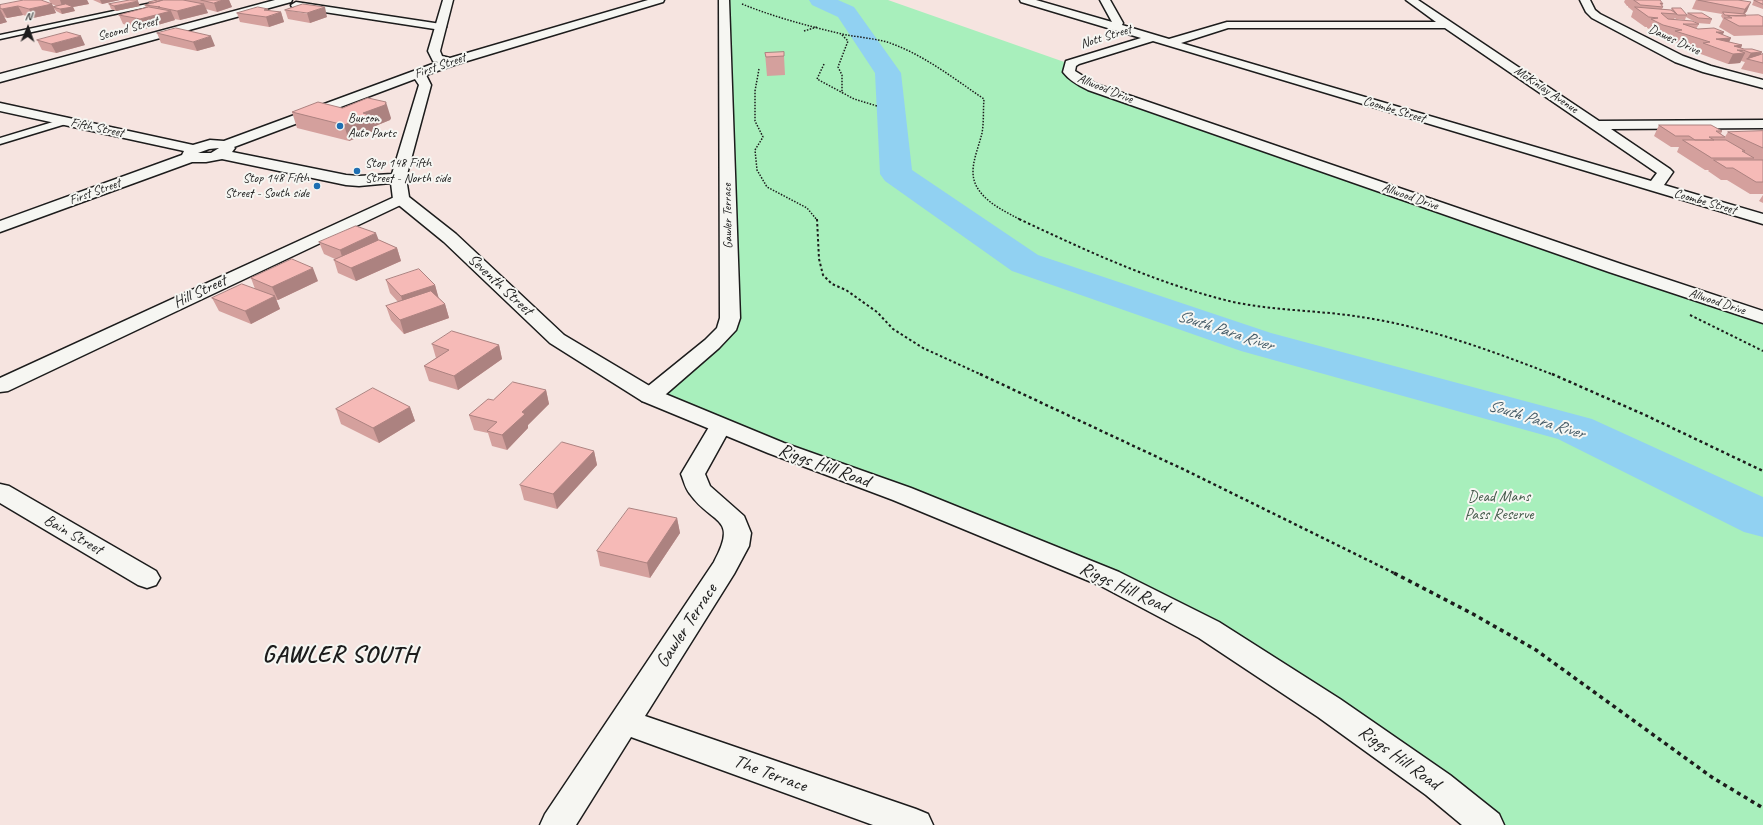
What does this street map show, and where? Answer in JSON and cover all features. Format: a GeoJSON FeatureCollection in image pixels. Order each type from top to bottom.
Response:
{"type":"FeatureCollection","features":[{"type":"Feature","properties":{"kind":"street"},"geometry":{"type":"LineString","coordinates":[[263,0],[283,1],[441,27]]}},
{"type":"Feature","properties":{"kind":"street"},"geometry":{"type":"LineString","coordinates":[[448,0],[434,51],[437,58],[450,62]]}},
{"type":"Feature","properties":{"kind":"street","name":"First Street"},"geometry":{"type":"LineString","coordinates":[[223,149],[450,62],[659,0]]}},
{"type":"Feature","properties":{"kind":"street","name":"Coombe Street"},"geometry":{"type":"LineString","coordinates":[[1025,0],[1763,219]]}},
{"type":"Feature","properties":{"kind":"street"},"geometry":{"type":"LineString","coordinates":[[1104,0],[1117,19],[1118,24],[1115,27]]}},
{"type":"Feature","properties":{"kind":"street","name":"McKinlay Avenue"},"geometry":{"type":"LineString","coordinates":[[1411,0],[1598,125],[1665,172],[1655,187]]}},
{"type":"Feature","properties":{"kind":"street","name":"Dawes Drive"},"geometry":{"type":"LineString","coordinates":[[1585,0],[1591,12],[1596,16],[1665,53],[1696,66],[1763,84]]}},
{"type":"Feature","properties":{"kind":"street","name":"Second Street"},"geometry":{"type":"LineString","coordinates":[[0,78],[283,1]]}},
{"type":"Feature","properties":{"kind":"street","name":"Gawler Terrace"},"geometry":{"type":"LineString","coordinates":[[650,396],[712,344],[726,330],[730,318],[726,51],[731,1]]}},
{"type":"Feature","properties":{"kind":"street"},"geometry":{"type":"LineString","coordinates":[[1168,43],[1227,25],[1448,25]]}},
{"type":"Feature","properties":{"kind":"street","name":"Nott Street"},"geometry":{"type":"LineString","coordinates":[[1070,64],[1084,58],[1152,38]]}},
{"type":"Feature","properties":{"kind":"street","name":"Allwood Drive"},"geometry":{"type":"LineString","coordinates":[[1070,64],[1068,72],[1080,81],[1092,87],[1615,268],[1763,317]]}},
{"type":"Feature","properties":{"kind":"street"},"geometry":{"type":"LineString","coordinates":[[401,199],[398,178],[425,85],[422,78],[415,75]]}},
{"type":"Feature","properties":{"kind":"street","name":"Fifth Street"},"geometry":{"type":"LineString","coordinates":[[0,107],[66,121],[193,153]]}},
{"type":"Feature","properties":{"kind":"street"},"geometry":{"type":"LineString","coordinates":[[1598,125],[1763,124]]}},
{"type":"Feature","properties":{"kind":"street"},"geometry":{"type":"LineString","coordinates":[[193,153],[208,157],[223,149],[346,180],[359,181],[398,178]]}},
{"type":"Feature","properties":{"kind":"street","name":"First Street"},"geometry":{"type":"LineString","coordinates":[[0,227],[193,153]]}},
{"type":"Feature","properties":{"kind":"street","name":"Seventh Street"},"geometry":{"type":"LineString","coordinates":[[401,199],[450,238],[557,338],[650,396],[720,427]]}},
{"type":"Feature","properties":{"kind":"street","name":"Hill Street"},"geometry":{"type":"LineString","coordinates":[[0,386],[401,199]]}},
{"type":"Feature","properties":{"kind":"street","name":"Gawler Terrace"},"geometry":{"type":"LineString","coordinates":[[557,825],[728,562],[736,546],[738,533],[735,522],[699,490],[693,474],[720,427]]}},
{"type":"Feature","properties":{"kind":"street","name":"Riggs Hill Road"},"geometry":{"type":"LineString","coordinates":[[720,427],[902,494],[1103,576],[1209,630],[1329,708],[1438,785],[1487,825]]}},
{"type":"Feature","properties":{"kind":"street","name":"Bain Street"},"geometry":{"type":"LineString","coordinates":[[0,492],[147,578]]}},
{"type":"Feature","properties":{"kind":"street","name":"The Terrace"},"geometry":{"type":"LineString","coordinates":[[625,722],[916,825]]}},
{"type":"Feature","properties":{"kind":"lane"},"geometry":{"type":"LineString","coordinates":[[0,37],[176,0]]}},
{"type":"Feature","properties":{"kind":"lane"},"geometry":{"type":"LineString","coordinates":[[0,141],[66,121]]}},
{"type":"Feature","properties":{"kind":"path"},"geometry":{"type":"LineString","coordinates":[[731,1],[759,11],[842,34],[886,42],[913,53],[935,65],[984,100],[983,128],[973,165],[974,184],[981,194],[992,203],[1051,234],[1177,286],[1232,301],[1335,313],[1394,323],[1442,335],[1501,354],[1610,398],[1763,471]]}},
{"type":"Feature","properties":{"kind":"path"},"geometry":{"type":"LineString","coordinates":[[804,31],[818,27]]}},
{"type":"Feature","properties":{"kind":"path"},"geometry":{"type":"LineString","coordinates":[[842,34],[848,41],[838,68],[842,75],[842,93]]}},
{"type":"Feature","properties":{"kind":"path"},"geometry":{"type":"LineString","coordinates":[[824,64],[817,79],[865,104],[877,106]]}},
{"type":"Feature","properties":{"kind":"path"},"geometry":{"type":"LineString","coordinates":[[759,69],[755,91],[755,121],[763,137],[755,150],[757,170],[767,187],[807,208],[817,219],[819,259],[823,275],[832,284],[846,290],[877,312],[893,329],[923,348],[1187,471],[1397,574],[1473,614],[1536,650],[1712,778],[1763,808]]}},
{"type":"Feature","properties":{"kind":"green space","name":"Dead Mans Pass Reserve"},"geometry":{"type":"Polygon","coordinates":[[[724,0],[888,0],[1070,64],[1074,77],[1763,317],[1763,825],[1487,825],[1209,630],[650,396],[726,330],[724,0]]]}},
{"type":"Feature","properties":{"kind":"building"},"geometry":{"type":"Polygon","coordinates":[[[24,0],[41,0],[52,4],[29,9],[18,6],[2,9],[0,8],[0,5],[24,0]]]}},
{"type":"Feature","properties":{"kind":"building"},"geometry":{"type":"Polygon","coordinates":[[[130,0],[138,1],[114,6],[109,4],[130,0]]]}},
{"type":"Feature","properties":{"kind":"building"},"geometry":{"type":"Polygon","coordinates":[[[162,0],[153,3],[149,2],[162,0]]]}},
{"type":"Feature","properties":{"kind":"building"},"geometry":{"type":"Polygon","coordinates":[[[164,0],[183,0],[204,4],[177,11],[145,5],[164,0]]]}},
{"type":"Feature","properties":{"kind":"building"},"geometry":{"type":"Polygon","coordinates":[[[201,0],[223,0],[214,3],[201,0]]]}},
{"type":"Feature","properties":{"kind":"building"},"geometry":{"type":"Polygon","coordinates":[[[1634,0],[1660,0],[1663,7],[1641,5],[1634,0]]]}},
{"type":"Feature","properties":{"kind":"building"},"geometry":{"type":"Polygon","coordinates":[[[1698,0],[1738,0],[1751,2],[1745,9],[1698,0]]]}},
{"type":"Feature","properties":{"kind":"building"},"geometry":{"type":"Polygon","coordinates":[[[1754,0],[1763,0],[1763,4],[1754,0]]]}},
{"type":"Feature","properties":{"kind":"building"},"geometry":{"type":"Polygon","coordinates":[[[66,4],[73,7],[60,9],[53,7],[66,4]]]}},
{"type":"Feature","properties":{"kind":"building"},"geometry":{"type":"Polygon","coordinates":[[[303,4],[325,7],[307,13],[285,10],[303,4]]]}},
{"type":"Feature","properties":{"kind":"building"},"geometry":{"type":"Polygon","coordinates":[[[149,7],[171,11],[140,19],[119,15],[149,7]]]}},
{"type":"Feature","properties":{"kind":"building"},"geometry":{"type":"Polygon","coordinates":[[[258,7],[268,9],[264,10],[281,12],[266,17],[237,13],[258,7]]]}},
{"type":"Feature","properties":{"kind":"building"},"geometry":{"type":"Polygon","coordinates":[[[1635,7],[1671,10],[1677,14],[1661,13],[1668,19],[1692,21],[1699,24],[1683,24],[1698,29],[1714,28],[1724,32],[1716,32],[1731,38],[1716,39],[1742,45],[1734,46],[1744,49],[1752,49],[1762,52],[1751,53],[1743,50],[1737,50],[1745,53],[1733,54],[1703,43],[1710,42],[1675,31],[1682,30],[1663,25],[1651,19],[1658,18],[1649,17],[1635,7]]]}},
{"type":"Feature","properties":{"kind":"building"},"geometry":{"type":"Polygon","coordinates":[[[1672,8],[1681,8],[1687,15],[1678,15],[1672,8]]]}},
{"type":"Feature","properties":{"kind":"building"},"geometry":{"type":"Polygon","coordinates":[[[1723,12],[1745,14],[1746,16],[1725,15],[1723,12]]]}},
{"type":"Feature","properties":{"kind":"building"},"geometry":{"type":"Polygon","coordinates":[[[1688,13],[1702,13],[1712,19],[1699,18],[1688,13]]]}},
{"type":"Feature","properties":{"kind":"building"},"geometry":{"type":"Polygon","coordinates":[[[1759,15],[1763,17],[1763,26],[1739,26],[1724,18],[1732,18],[1728,16],[1759,15]]]}},
{"type":"Feature","properties":{"kind":"building"},"geometry":{"type":"Polygon","coordinates":[[[176,28],[211,36],[193,42],[157,33],[176,28]]]}},
{"type":"Feature","properties":{"kind":"building"},"geometry":{"type":"Polygon","coordinates":[[[67,32],[81,36],[51,44],[37,40],[67,32]]]}},
{"type":"Feature","properties":{"kind":"building"},"geometry":{"type":"Polygon","coordinates":[[[784,52],[784,56],[766,57],[765,53],[784,52]]]}},
{"type":"Feature","properties":{"kind":"building"},"geometry":{"type":"Polygon","coordinates":[[[1763,54],[1763,63],[1747,59],[1763,54]]]}},
{"type":"Feature","properties":{"kind":"building"},"geometry":{"type":"Polygon","coordinates":[[[368,98],[386,102],[385,105],[363,113],[369,115],[344,125],[292,112],[318,102],[342,108],[368,98]]]}},
{"type":"Feature","properties":{"kind":"building"},"geometry":{"type":"Polygon","coordinates":[[[1659,125],[1711,125],[1722,131],[1716,131],[1725,137],[1709,137],[1714,140],[1695,140],[1689,136],[1676,136],[1659,125]]]}},
{"type":"Feature","properties":{"kind":"building"},"geometry":{"type":"Polygon","coordinates":[[[1763,131],[1763,148],[1728,132],[1763,131]]]}},
{"type":"Feature","properties":{"kind":"building"},"geometry":{"type":"Polygon","coordinates":[[[1683,140],[1726,140],[1754,158],[1712,158],[1683,140]]]}},
{"type":"Feature","properties":{"kind":"building"},"geometry":{"type":"Polygon","coordinates":[[[1714,160],[1763,160],[1763,182],[1756,182],[1733,168],[1727,168],[1714,160]]]}},
{"type":"Feature","properties":{"kind":"building"},"geometry":{"type":"Polygon","coordinates":[[[356,226],[376,233],[340,250],[319,242],[356,226]]]}},
{"type":"Feature","properties":{"kind":"building"},"geometry":{"type":"Polygon","coordinates":[[[379,240],[397,248],[351,268],[334,260],[379,240]]]}},
{"type":"Feature","properties":{"kind":"building"},"geometry":{"type":"Polygon","coordinates":[[[292,259],[313,268],[272,287],[251,278],[292,259]]]}},
{"type":"Feature","properties":{"kind":"building"},"geometry":{"type":"Polygon","coordinates":[[[419,269],[435,285],[401,296],[386,280],[419,269]]]}},
{"type":"Feature","properties":{"kind":"building"},"geometry":{"type":"Polygon","coordinates":[[[242,284],[275,296],[245,311],[212,298],[242,284]]]}},
{"type":"Feature","properties":{"kind":"building"},"geometry":{"type":"Polygon","coordinates":[[[431,291],[445,304],[400,320],[386,306],[431,291]]]}},
{"type":"Feature","properties":{"kind":"building"},"geometry":{"type":"Polygon","coordinates":[[[452,331],[499,345],[454,376],[424,366],[449,350],[432,344],[452,331]]]}},
{"type":"Feature","properties":{"kind":"building"},"geometry":{"type":"Polygon","coordinates":[[[513,382],[546,390],[522,412],[525,414],[502,435],[487,431],[497,422],[469,415],[488,399],[493,400],[513,382]]]}},
{"type":"Feature","properties":{"kind":"building"},"geometry":{"type":"Polygon","coordinates":[[[373,388],[410,407],[373,428],[336,409],[373,388]]]}},
{"type":"Feature","properties":{"kind":"building"},"geometry":{"type":"Polygon","coordinates":[[[562,442],[594,451],[553,494],[520,485],[562,442]]]}},
{"type":"Feature","properties":{"kind":"building"},"geometry":{"type":"Polygon","coordinates":[[[629,508],[677,518],[647,563],[597,551],[629,508]]]}},
{"type":"Feature","properties":{"kind":"waterway","name":"South Para River"},"geometry":{"type":"LineString","coordinates":[[820,0],[846,12],[888,73],[896,174],[1025,263],[1256,342],[1575,429],[1763,519]]}},
{"type":"Feature","properties":{"kind":"place","name":"Burson Auto Parts"},"geometry":{"type":"Point","coordinates":[340,126]}},
{"type":"Feature","properties":{"kind":"place","name":"Stop 148 Fifth Street - North side"},"geometry":{"type":"Point","coordinates":[357,171]}},
{"type":"Feature","properties":{"kind":"place","name":"Stop 148 Fifth Street - South side"},"geometry":{"type":"Point","coordinates":[317,186]}},
{"type":"Feature","properties":{"kind":"district","name":"GAWLER SOUTH"},"geometry":{"type":"Point","coordinates":[340,656]}}]}
